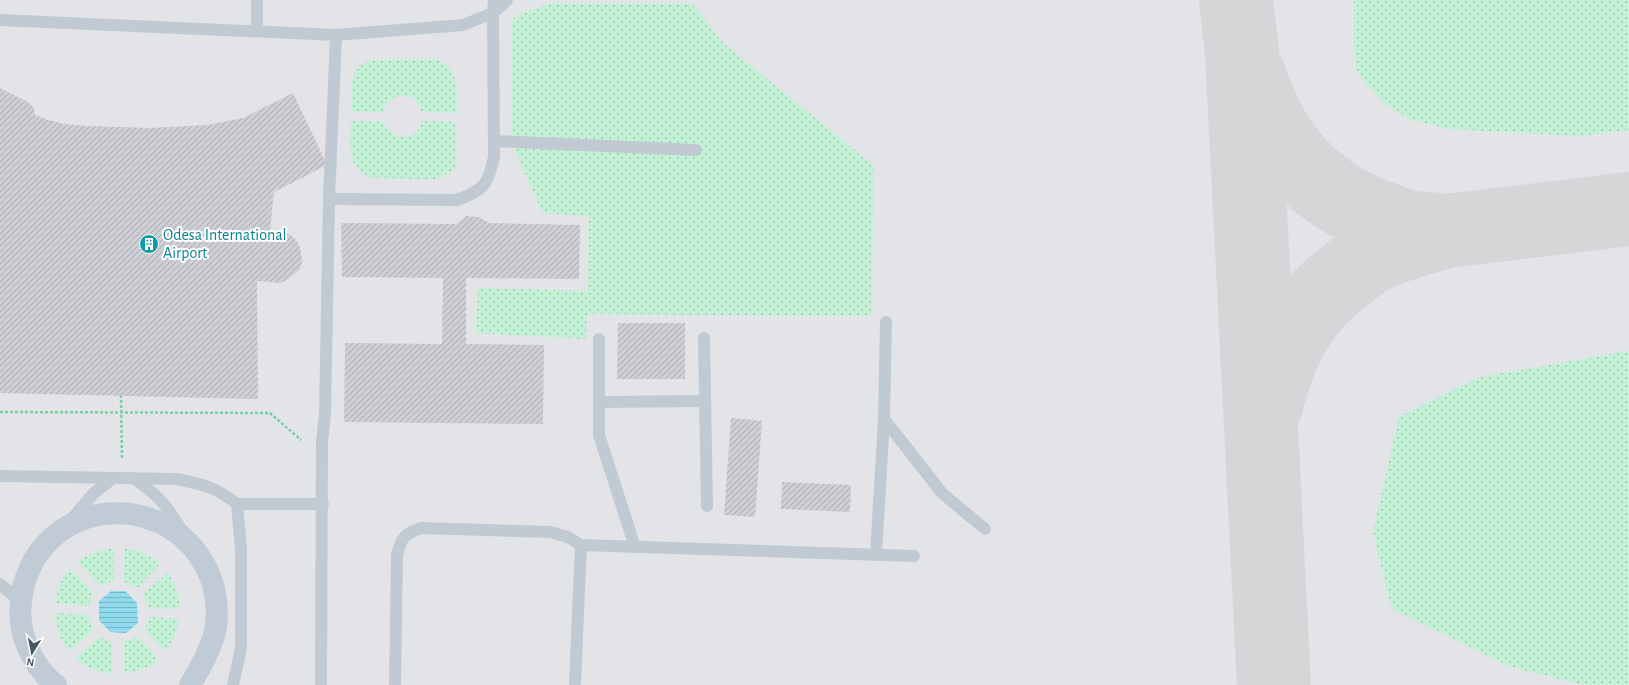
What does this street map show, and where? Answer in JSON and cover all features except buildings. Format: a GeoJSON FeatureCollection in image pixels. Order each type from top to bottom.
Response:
{"type":"FeatureCollection","features":[{"type":"Feature","properties":{"kind":"main road"},"geometry":{"type":"LineString","coordinates":[[46,684],[24,638],[20,610],[24,584],[34,560],[49,540],[68,526],[90,516],[119,512],[146,516],[166,525],[188,541],[204,563],[214,585],[217,610],[214,634],[205,659],[190,685]]}},
{"type":"Feature","properties":{"kind":"main road"},"geometry":{"type":"LineString","coordinates":[[181,685],[205,659]]}},
{"type":"Feature","properties":{"kind":"lane"},"geometry":{"type":"LineString","coordinates":[[257,0],[257,31]]}},
{"type":"Feature","properties":{"kind":"lane"},"geometry":{"type":"LineString","coordinates":[[329,198],[457,200],[482,188],[490,175],[494,157],[494,0]]}},
{"type":"Feature","properties":{"kind":"lane"},"geometry":{"type":"LineString","coordinates":[[0,20],[336,35],[463,25],[493,13],[507,0]]}},
{"type":"Feature","properties":{"kind":"lane"},"geometry":{"type":"LineString","coordinates":[[321,685],[323,504],[322,442],[325,415],[329,198],[336,35]]}},
{"type":"Feature","properties":{"kind":"lane"},"geometry":{"type":"LineString","coordinates":[[494,141],[696,150]]}},
{"type":"Feature","properties":{"kind":"lane"},"geometry":{"type":"LineString","coordinates":[[876,554],[884,419],[886,322]]}},
{"type":"Feature","properties":{"kind":"lane"},"geometry":{"type":"LineString","coordinates":[[704,338],[707,506]]}},
{"type":"Feature","properties":{"kind":"lane"},"geometry":{"type":"LineString","coordinates":[[599,339],[599,435],[635,547]]}},
{"type":"Feature","properties":{"kind":"lane"},"geometry":{"type":"LineString","coordinates":[[599,402],[705,401]]}},
{"type":"Feature","properties":{"kind":"lane"},"geometry":{"type":"LineString","coordinates":[[884,419],[942,493],[985,529]]}},
{"type":"Feature","properties":{"kind":"lane"},"geometry":{"type":"LineString","coordinates":[[0,476],[176,479],[203,484],[224,493],[237,504],[323,504]]}},
{"type":"Feature","properties":{"kind":"lane"},"geometry":{"type":"LineString","coordinates":[[49,540],[63,529],[93,494],[113,478]]}},
{"type":"Feature","properties":{"kind":"lane"},"geometry":{"type":"LineString","coordinates":[[133,478],[151,490],[168,508],[188,541]]}},
{"type":"Feature","properties":{"kind":"lane"},"geometry":{"type":"LineString","coordinates":[[233,685],[241,648],[241,549],[237,504]]}},
{"type":"Feature","properties":{"kind":"lane"},"geometry":{"type":"LineString","coordinates":[[395,685],[397,555],[400,542],[408,533],[421,528],[550,532],[568,537],[581,545],[914,556]]}},
{"type":"Feature","properties":{"kind":"lane"},"geometry":{"type":"LineString","coordinates":[[575,685],[581,545]]}},
{"type":"Feature","properties":{"kind":"lane"},"geometry":{"type":"LineString","coordinates":[[0,584],[21,602]]}},
{"type":"Feature","properties":{"kind":"path"},"geometry":{"type":"LineString","coordinates":[[0,412],[270,413],[322,459]]}},
{"type":"Feature","properties":{"kind":"shaded area","name":"Odesa International Airport"},"geometry":{"type":"Polygon","coordinates":[[[0,0],[1629,0],[1629,685],[0,685],[0,0]]]}},
{"type":"Feature","properties":{"kind":"green space"},"geometry":{"type":"Polygon","coordinates":[[[1354,0],[1629,0],[1629,130],[1578,136],[1448,129],[1410,119],[1386,105],[1365,83],[1355,67],[1354,0]]]}},
{"type":"Feature","properties":{"kind":"green space"},"geometry":{"type":"Polygon","coordinates":[[[552,3],[692,3],[723,43],[874,166],[871,316],[587,314],[586,339],[476,333],[478,288],[587,291],[589,216],[543,213],[511,142],[511,20],[526,12],[552,3]]]}},
{"type":"Feature","properties":{"kind":"green space"},"geometry":{"type":"Polygon","coordinates":[[[435,59],[449,68],[453,74],[456,88],[457,113],[422,112],[415,98],[404,96],[391,100],[382,112],[351,111],[352,81],[357,70],[363,64],[370,60],[435,59]]]}},
{"type":"Feature","properties":{"kind":"green space"},"geometry":{"type":"Polygon","coordinates":[[[351,121],[383,122],[392,133],[404,137],[415,133],[420,128],[422,121],[456,122],[456,162],[454,169],[437,179],[370,178],[360,171],[354,163],[350,146],[351,121]]]}},
{"type":"Feature","properties":{"kind":"green space"},"geometry":{"type":"Polygon","coordinates":[[[1629,351],[1629,685],[1584,685],[1511,667],[1392,609],[1373,532],[1399,417],[1480,377],[1629,351]]]}},
{"type":"Feature","properties":{"kind":"green space"},"geometry":{"type":"Polygon","coordinates":[[[114,548],[114,580],[100,586],[78,561],[95,553],[114,548]]]}},
{"type":"Feature","properties":{"kind":"green space"},"geometry":{"type":"Polygon","coordinates":[[[125,548],[144,554],[160,564],[137,588],[123,581],[125,548]]]}},
{"type":"Feature","properties":{"kind":"green space"},"geometry":{"type":"Polygon","coordinates":[[[69,569],[93,592],[89,606],[56,603],[60,585],[69,569]]]}},
{"type":"Feature","properties":{"kind":"green space"},"geometry":{"type":"Polygon","coordinates":[[[168,573],[173,581],[179,599],[180,608],[150,609],[143,594],[168,573]]]}},
{"type":"Feature","properties":{"kind":"green space"},"geometry":{"type":"Polygon","coordinates":[[[55,613],[88,615],[93,630],[69,651],[59,633],[55,613]]]}},
{"type":"Feature","properties":{"kind":"green space"},"geometry":{"type":"Polygon","coordinates":[[[149,617],[179,619],[174,636],[165,651],[145,631],[149,617]]]}},
{"type":"Feature","properties":{"kind":"green space"},"geometry":{"type":"Polygon","coordinates":[[[100,637],[112,643],[111,674],[92,669],[76,658],[100,637]]]}},
{"type":"Feature","properties":{"kind":"green space"},"geometry":{"type":"Polygon","coordinates":[[[137,637],[158,659],[151,666],[124,674],[124,642],[137,637]]]}},
{"type":"Feature","properties":{"kind":"water"},"geometry":{"type":"Polygon","coordinates":[[[111,591],[125,591],[137,603],[138,623],[126,633],[110,632],[99,620],[99,601],[111,591]]]}},
{"type":"Feature","properties":{"kind":"taxiway"},"geometry":{"type":"LineString","coordinates":[[1236,0],[1242,52],[1274,685]]}},
{"type":"Feature","properties":{"kind":"taxiway"},"geometry":{"type":"LineString","coordinates":[[1250,77],[1259,102],[1284,146],[1317,182],[1337,197],[1360,209],[1393,222],[1408,227],[1447,231],[1400,245],[1372,256],[1333,285],[1318,299],[1295,331],[1286,348],[1271,385],[1266,405]]}},
{"type":"Feature","properties":{"kind":"taxiway"},"geometry":{"type":"LineString","coordinates":[[1447,231],[1629,209]]}},
{"type":"Feature","properties":{"kind":"place","name":"Odesa International Airport"},"geometry":{"type":"Point","coordinates":[149,244]}}]}
